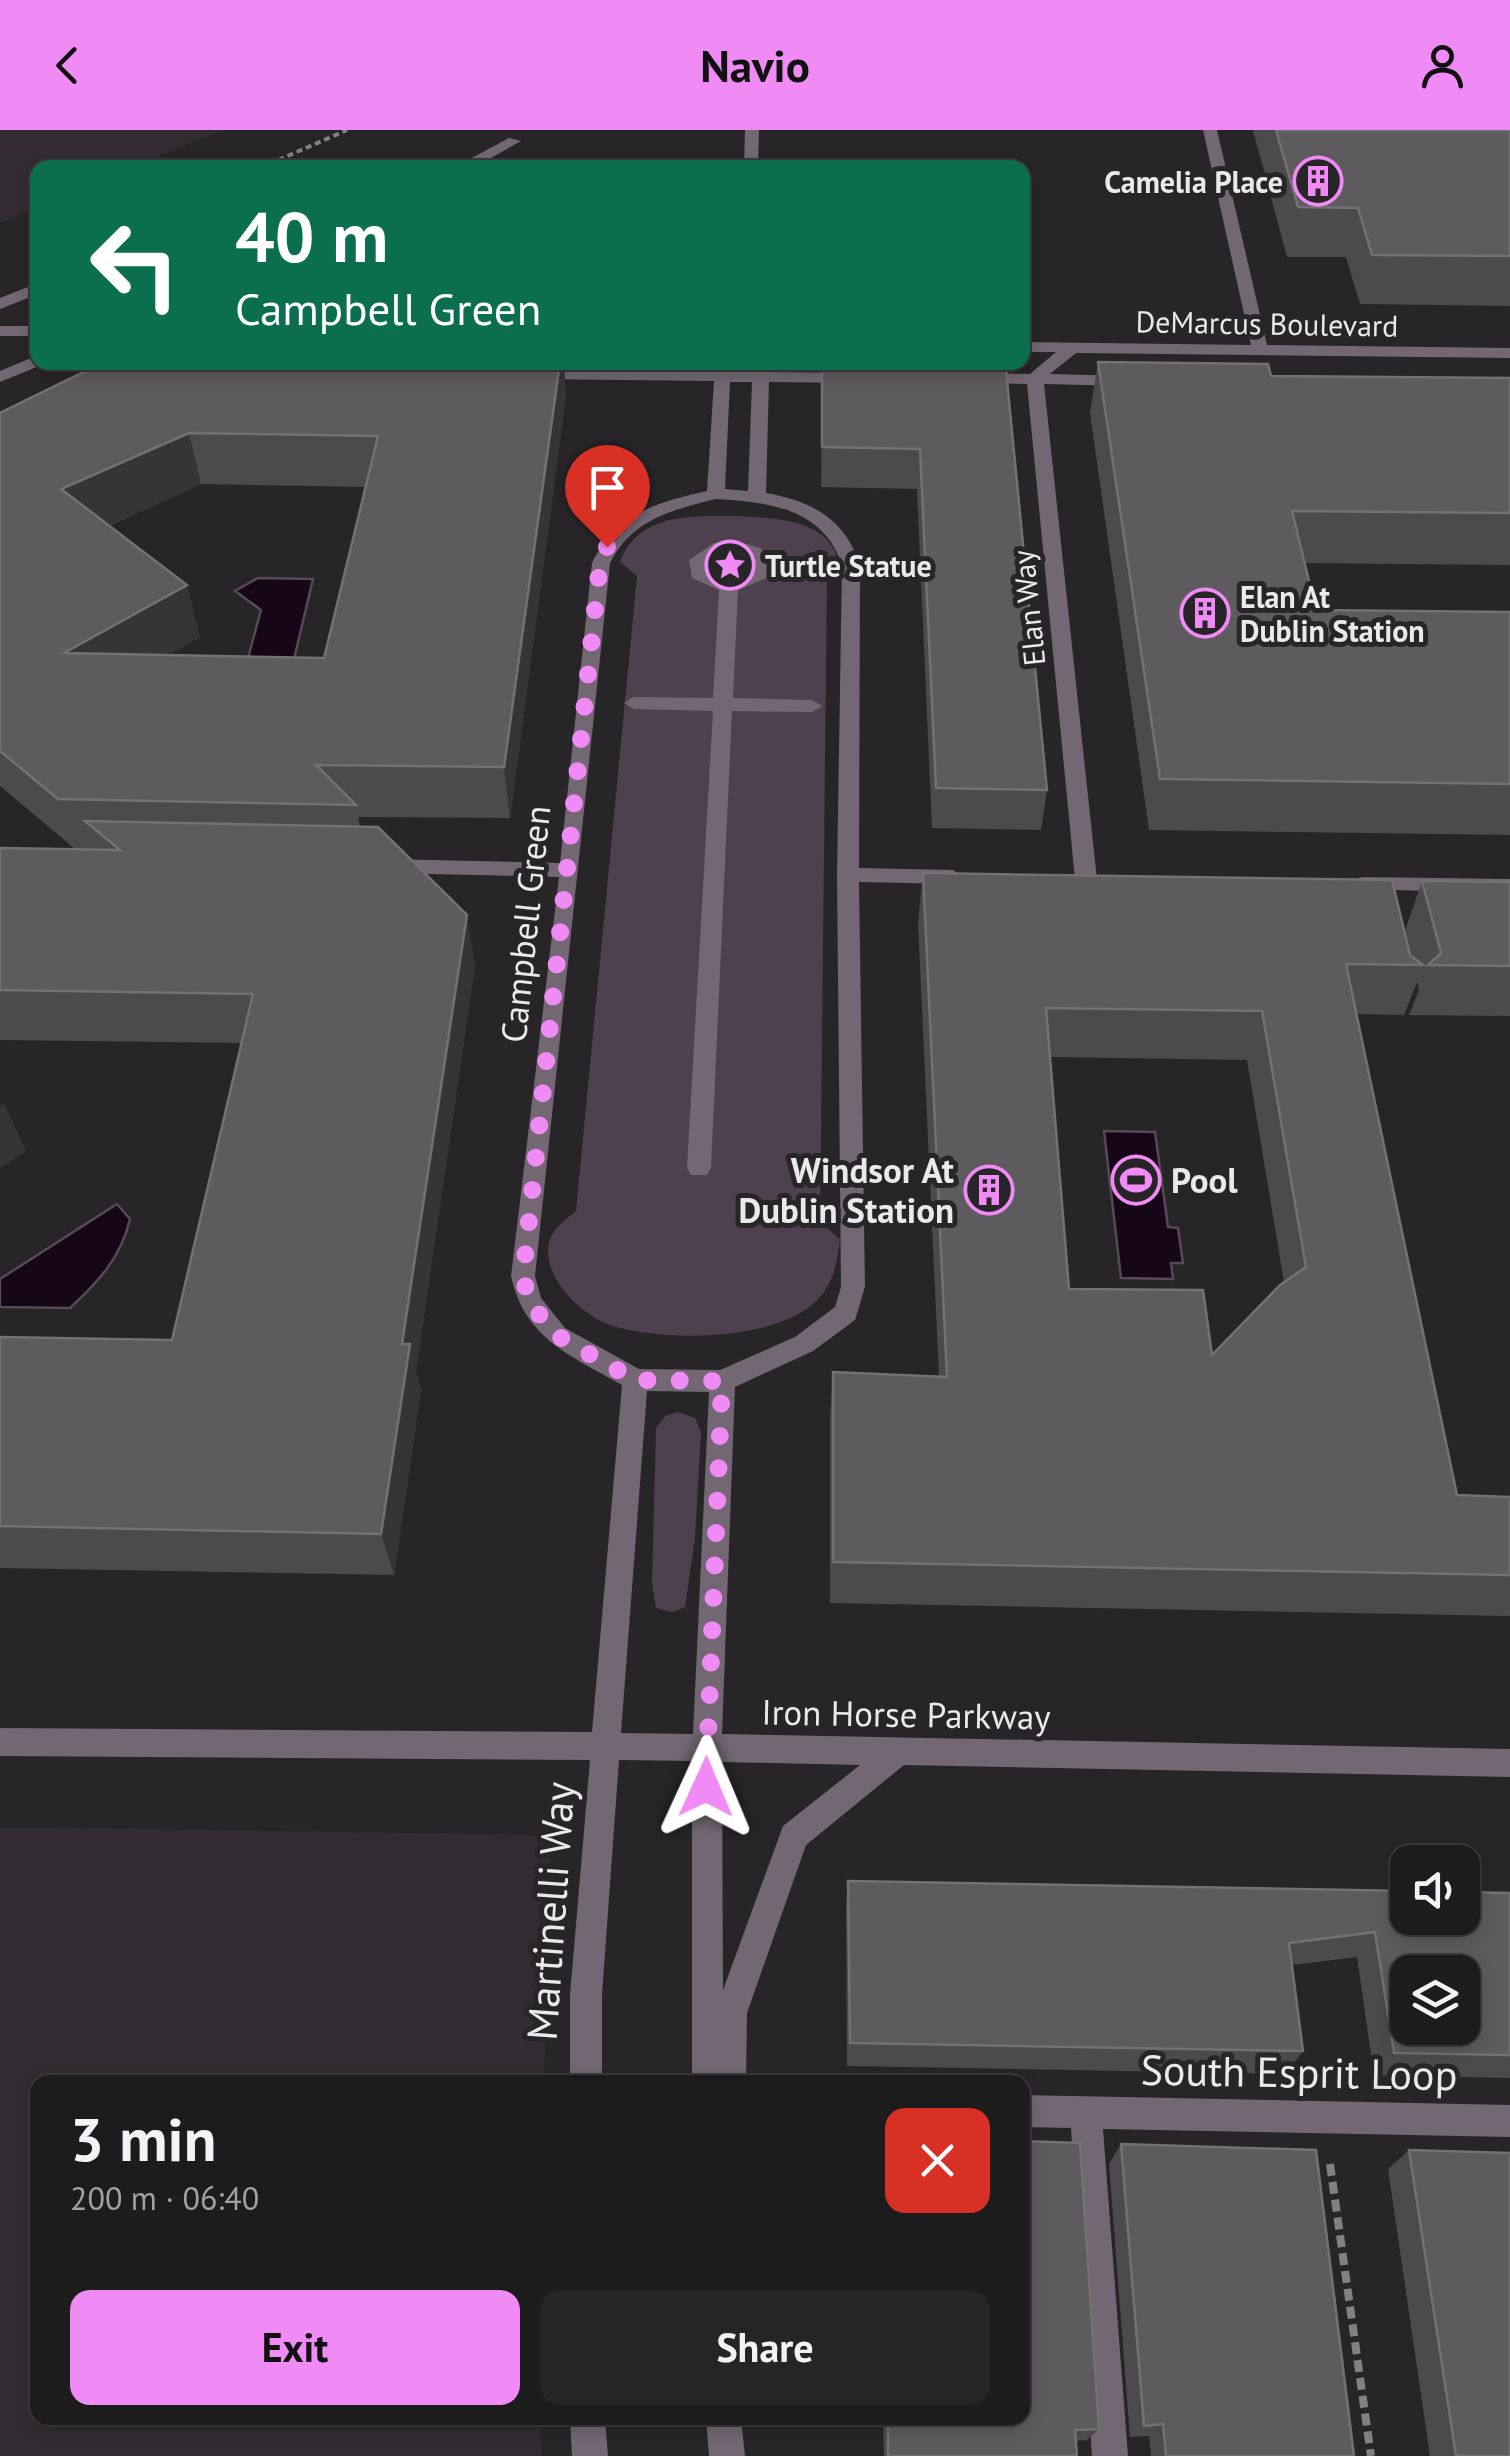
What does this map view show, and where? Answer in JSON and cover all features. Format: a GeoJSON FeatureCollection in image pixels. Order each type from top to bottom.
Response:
{"type":"FeatureCollection","features":[{"type":"Feature","properties":{"kind":"street"},"geometry":{"type":"LineString","coordinates":[[752,130],[752,160]]}},
{"type":"Feature","properties":{"kind":"street"},"geometry":{"type":"LineString","coordinates":[[1210,130],[1260,350]]}},
{"type":"Feature","properties":{"kind":"street"},"geometry":{"type":"LineString","coordinates":[[477,160],[514,142]]}},
{"type":"Feature","properties":{"kind":"street"},"geometry":{"type":"LineString","coordinates":[[0,304],[30,291]]}},
{"type":"Feature","properties":{"kind":"street"},"geometry":{"type":"LineString","coordinates":[[0,331],[30,331]]}},
{"type":"Feature","properties":{"kind":"street","name":"DeMarcus Boulevard"},"geometry":{"type":"LineString","coordinates":[[1030,347],[1510,353]]}},
{"type":"Feature","properties":{"kind":"street"},"geometry":{"type":"LineString","coordinates":[[1034,378],[1072,348]]}},
{"type":"Feature","properties":{"kind":"street"},"geometry":{"type":"LineString","coordinates":[[0,377],[30,364]]}},
{"type":"Feature","properties":{"kind":"street"},"geometry":{"type":"LineString","coordinates":[[716,494],[722,370]]}},
{"type":"Feature","properties":{"kind":"street"},"geometry":{"type":"LineString","coordinates":[[757,495],[761,370]]}},
{"type":"Feature","properties":{"kind":"street"},"geometry":{"type":"LineString","coordinates":[[505,373],[761,370],[874,378]]}},
{"type":"Feature","properties":{"kind":"street","name":"DeMarcus Boulevard"},"geometry":{"type":"LineString","coordinates":[[954,378],[1154,382]]}},
{"type":"Feature","properties":{"kind":"street","name":"Elan Way"},"geometry":{"type":"LineString","coordinates":[[1034,378],[1086,880]]}},
{"type":"Feature","properties":{"kind":"street","name":"Campbell Green"},"geometry":{"type":"LineString","coordinates":[[716,494],[757,495],[824,519],[840,532],[852,565],[848,875],[853,1287],[846,1313],[804,1344],[722,1381],[635,1380],[556,1335],[529,1302],[523,1276],[570,870],[600,563],[618,532],[662,506],[716,494]]}},
{"type":"Feature","properties":{"kind":"street"},"geometry":{"type":"LineString","coordinates":[[699,1168],[729,586]]}},
{"type":"Feature","properties":{"kind":"street"},"geometry":{"type":"LineString","coordinates":[[634,703],[812,706]]}},
{"type":"Feature","properties":{"kind":"street"},"geometry":{"type":"LineString","coordinates":[[372,866],[570,870]]}},
{"type":"Feature","properties":{"kind":"street"},"geometry":{"type":"LineString","coordinates":[[848,875],[975,878]]}},
{"type":"Feature","properties":{"kind":"street"},"geometry":{"type":"LineString","coordinates":[[1340,884],[1381,893],[1510,886]]}},
{"type":"Feature","properties":{"kind":"street"},"geometry":{"type":"LineString","coordinates":[[606,1746],[635,1380]]}},
{"type":"Feature","properties":{"kind":"street"},"geometry":{"type":"LineString","coordinates":[[708,2075],[707,1747],[722,1381]]}},
{"type":"Feature","properties":{"kind":"street","name":"Iron Horse Parkway"},"geometry":{"type":"LineString","coordinates":[[0,1742],[707,1747],[1510,1764]]}},
{"type":"Feature","properties":{"kind":"street","name":"Martinelli Way"},"geometry":{"type":"LineString","coordinates":[[586,2075],[586,1995],[606,1746]]}},
{"type":"Feature","properties":{"kind":"street"},"geometry":{"type":"LineString","coordinates":[[730,2075],[730,2013],[794,1836],[899,1751]]}},
{"type":"Feature","properties":{"kind":"street","name":"South Esprit Loop"},"geometry":{"type":"LineString","coordinates":[[1030,2111],[1510,2121]]}},
{"type":"Feature","properties":{"kind":"street"},"geometry":{"type":"LineString","coordinates":[[1086,2112],[1110,2456]]}},
{"type":"Feature","properties":{"kind":"street"},"geometry":{"type":"LineString","coordinates":[[588,2425],[590,2456]]}},
{"type":"Feature","properties":{"kind":"path"},"geometry":{"type":"LineString","coordinates":[[279,160],[347,130]]}},
{"type":"Feature","properties":{"kind":"path"},"geometry":{"type":"LineString","coordinates":[[1324,2118],[1371,2456]]}},
{"type":"Feature","properties":{"kind":"shaded area"},"geometry":{"type":"Polygon","coordinates":[[[0,130],[222,130],[150,160],[30,160],[30,211],[0,223],[0,130]]]}},
{"type":"Feature","properties":{"kind":"shaded area"},"geometry":{"type":"Polygon","coordinates":[[[735,516],[784,520],[814,530],[835,551],[839,568],[827,578],[820,1222],[840,1239],[829,1284],[802,1312],[751,1330],[662,1335],[613,1326],[588,1314],[556,1280],[548,1252],[555,1231],[576,1211],[637,576],[620,562],[639,534],[653,526],[684,518],[735,516]]]}},
{"type":"Feature","properties":{"kind":"shaded area"},"geometry":{"type":"Polygon","coordinates":[[[258,578],[313,579],[294,659],[248,658],[261,610],[235,591],[258,578]]]}},
{"type":"Feature","properties":{"kind":"shaded area","name":"Pool"},"geometry":{"type":"Polygon","coordinates":[[[1104,1131],[1155,1132],[1168,1227],[1178,1228],[1183,1263],[1171,1263],[1173,1279],[1121,1278],[1104,1131]]]}},
{"type":"Feature","properties":{"kind":"shaded area"},"geometry":{"type":"Polygon","coordinates":[[[117,1204],[130,1219],[121,1246],[99,1279],[70,1308],[0,1307],[0,1279],[117,1204]]]}},
{"type":"Feature","properties":{"kind":"shaded area"},"geometry":{"type":"Polygon","coordinates":[[[678,1412],[695,1418],[701,1432],[695,1538],[685,1607],[673,1612],[656,1608],[652,1584],[656,1428],[665,1416],[678,1412]]]}},
{"type":"Feature","properties":{"kind":"shaded area"},"geometry":{"type":"Polygon","coordinates":[[[0,1827],[550,1835],[544,2075],[30,2075],[30,2425],[540,2425],[542,2456],[0,2456],[0,1827]]]}},
{"type":"Feature","properties":{"kind":"building"},"geometry":{"type":"Polygon","coordinates":[[[1276,130],[1510,130],[1510,256],[1372,255],[1358,208],[1298,207],[1276,130]]]}},
{"type":"Feature","properties":{"kind":"building","name":"Elan At Dublin Station"},"geometry":{"type":"Polygon","coordinates":[[[1098,362],[1268,364],[1271,376],[1510,378],[1510,513],[1292,511],[1316,610],[1510,612],[1510,784],[1160,779],[1098,362]]]}},
{"type":"Feature","properties":{"kind":"building"},"geometry":{"type":"Polygon","coordinates":[[[88,370],[559,370],[504,767],[316,765],[356,805],[58,799],[0,751],[0,413],[88,370]],[[189,433],[61,489],[187,585],[64,653],[324,658],[378,436],[189,433]]]}},
{"type":"Feature","properties":{"kind":"building"},"geometry":{"type":"Polygon","coordinates":[[[822,370],[1006,370],[1047,790],[936,788],[920,449],[822,447],[822,370]]]}},
{"type":"Feature","properties":{"kind":"building"},"geometry":{"type":"Polygon","coordinates":[[[85,821],[378,827],[467,915],[402,1344],[410,1344],[381,1534],[0,1526],[0,1337],[172,1340],[253,994],[0,990],[0,848],[120,850],[85,821]]]}},
{"type":"Feature","properties":{"kind":"building","name":"Windsor At Dublin Station"},"geometry":{"type":"Polygon","coordinates":[[[923,873],[1392,880],[1410,955],[1423,965],[1346,964],[1457,1495],[1510,1497],[1510,1575],[833,1562],[833,1372],[947,1377],[923,873]],[[1046,1008],[1069,1289],[1203,1290],[1212,1355],[1280,1285],[1306,1267],[1262,1011],[1046,1008]]]}},
{"type":"Feature","properties":{"kind":"building"},"geometry":{"type":"Polygon","coordinates":[[[1422,881],[1510,882],[1510,966],[1428,965],[1441,953],[1422,881]]]}},
{"type":"Feature","properties":{"kind":"building"},"geometry":{"type":"Polygon","coordinates":[[[848,1881],[1390,1891],[1390,1935],[1480,1935],[1480,1892],[1510,1893],[1510,2055],[1394,2053],[1393,2045],[1480,2045],[1480,1955],[1390,1955],[1390,2028],[1375,1932],[1289,1943],[1303,2051],[850,2043],[848,1881]]]}},
{"type":"Feature","properties":{"kind":"building"},"geometry":{"type":"Polygon","coordinates":[[[1030,2141],[1080,2143],[1099,2429],[1075,2430],[1077,2456],[888,2456],[888,2425],[1030,2425],[1030,2141]]]}},
{"type":"Feature","properties":{"kind":"building"},"geometry":{"type":"Polygon","coordinates":[[[1121,2144],[1316,2150],[1354,2456],[1166,2456],[1163,2424],[1144,2426],[1121,2144]]]}},
{"type":"Feature","properties":{"kind":"building"},"geometry":{"type":"Polygon","coordinates":[[[1409,2150],[1510,2153],[1510,2456],[1456,2456],[1409,2150]]]}},
{"type":"Feature","properties":{"kind":"place","name":"Camelia Place"},"geometry":{"type":"Point","coordinates":[1318,181]}},
{"type":"Feature","properties":{"kind":"place","name":"Turtle Statue"},"geometry":{"type":"Point","coordinates":[730,565]}},
{"type":"Feature","properties":{"kind":"place","name":"Elan At Dublin Station"},"geometry":{"type":"Point","coordinates":[1205,613]}},
{"type":"Feature","properties":{"kind":"place","name":"Pool"},"geometry":{"type":"Point","coordinates":[1136,1180]}},
{"type":"Feature","properties":{"kind":"place","name":"Windsor At Dublin Station"},"geometry":{"type":"Point","coordinates":[989,1190]}},
{"type":"Feature","properties":{"kind":"route"},"geometry":{"type":"LineString","coordinates":[[607,547],[600,563],[570,870],[523,1276],[529,1302],[556,1335],[635,1380],[722,1381],[706,1787]]}}]}
